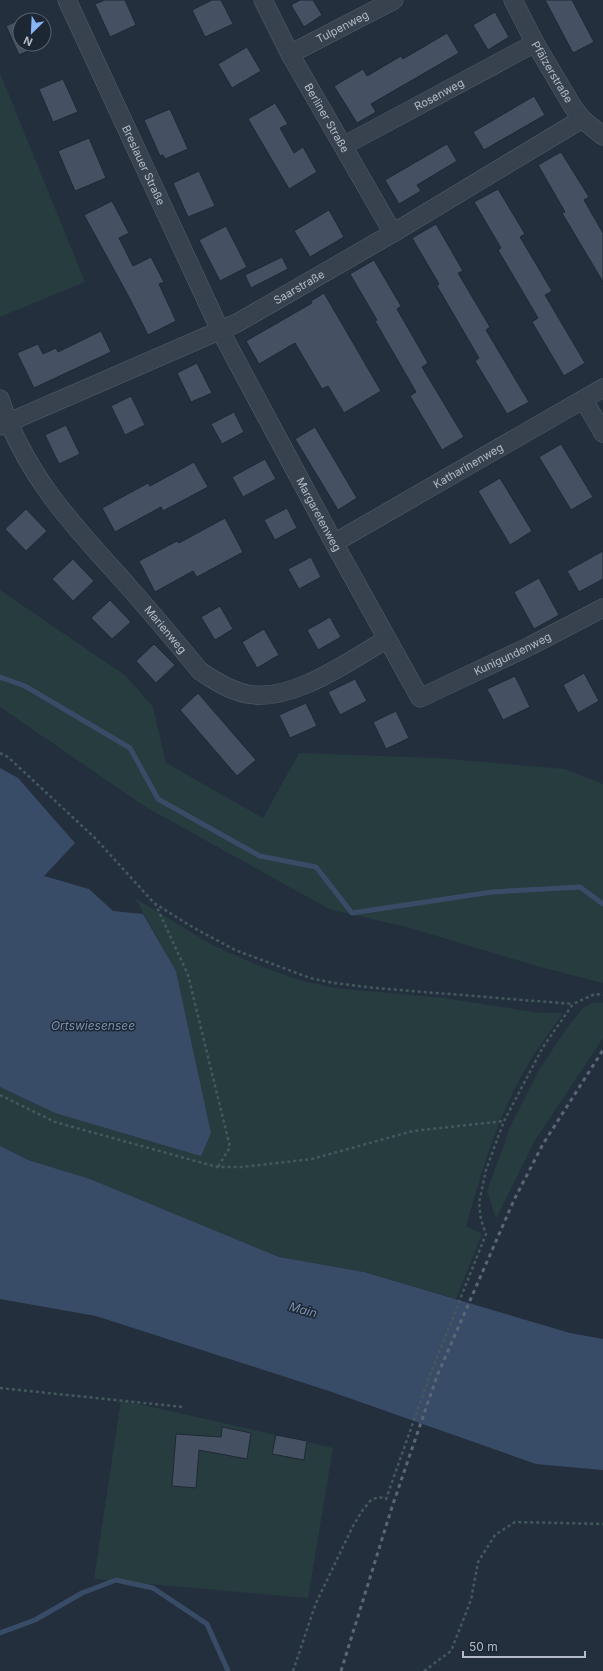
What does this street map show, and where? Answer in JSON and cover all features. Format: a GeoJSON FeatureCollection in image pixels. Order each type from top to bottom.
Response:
{"type":"FeatureCollection","features":[{"type":"Feature","properties":{"kind":"street","name":"Breslauer Straße"},"geometry":{"type":"LineString","coordinates":[[67,0],[220,330]]}},
{"type":"Feature","properties":{"kind":"street","name":"Berliner Straße"},"geometry":{"type":"LineString","coordinates":[[263,0],[290,54],[393,233]]}},
{"type":"Feature","properties":{"kind":"street","name":"Tulpenweg"},"geometry":{"type":"LineString","coordinates":[[290,54],[394,0]]}},
{"type":"Feature","properties":{"kind":"street","name":"Pfälzerstraße"},"geometry":{"type":"LineString","coordinates":[[513,0],[536,43],[582,119],[603,136]]}},
{"type":"Feature","properties":{"kind":"street","name":"Rosenweg"},"geometry":{"type":"LineString","coordinates":[[343,146],[536,43]]}},
{"type":"Feature","properties":{"kind":"street","name":"Saarstraße"},"geometry":{"type":"LineString","coordinates":[[4,425],[220,330],[291,293],[582,119]]}},
{"type":"Feature","properties":{"kind":"street","name":"Margaretenweg"},"geometry":{"type":"LineString","coordinates":[[220,330],[334,543],[420,698]]}},
{"type":"Feature","properties":{"kind":"street","name":"Katharinenweg"},"geometry":{"type":"LineString","coordinates":[[334,543],[603,388]]}},
{"type":"Feature","properties":{"kind":"street","name":"Marienweg"},"geometry":{"type":"LineString","coordinates":[[0,398],[4,425],[38,478],[74,527],[200,671],[220,684],[248,694],[282,693],[312,683],[388,639]]}},
{"type":"Feature","properties":{"kind":"street"},"geometry":{"type":"LineString","coordinates":[[584,400],[603,433]]}},
{"type":"Feature","properties":{"kind":"street","name":"Kunigundenweg"},"geometry":{"type":"LineString","coordinates":[[420,698],[530,646],[603,608]]}},
{"type":"Feature","properties":{"kind":"path"},"geometry":{"type":"LineString","coordinates":[[0,753],[8,757],[95,838],[154,902],[194,928],[235,950],[310,978],[375,988],[573,1004],[595,994],[603,995]]}},
{"type":"Feature","properties":{"kind":"path"},"geometry":{"type":"LineString","coordinates":[[154,902],[188,975],[230,1147],[218,1167]]}},
{"type":"Feature","properties":{"kind":"path"},"geometry":{"type":"LineString","coordinates":[[293,1671],[316,1603],[353,1526],[371,1500],[379,1497],[386,1498],[430,1375],[486,1234],[481,1220],[479,1204],[486,1170],[504,1121],[543,1047],[573,1004]]}},
{"type":"Feature","properties":{"kind":"path"},"geometry":{"type":"LineString","coordinates":[[0,1095],[55,1122],[218,1167],[242,1167],[312,1159],[413,1131],[504,1121]]}},
{"type":"Feature","properties":{"kind":"path"},"geometry":{"type":"LineString","coordinates":[[0,1388],[183,1407]]}},
{"type":"Feature","properties":{"kind":"path"},"geometry":{"type":"LineString","coordinates":[[424,1671],[451,1651],[471,1600],[478,1562],[495,1535],[515,1522],[603,1524]]}},
{"type":"Feature","properties":{"kind":"green space"},"geometry":{"type":"Polygon","coordinates":[[[0,73],[85,282],[0,317],[0,73]]]}},
{"type":"Feature","properties":{"kind":"green space"},"geometry":{"type":"Polygon","coordinates":[[[0,590],[126,676],[153,707],[166,763],[263,818],[299,753],[436,758],[565,769],[603,784],[603,983],[540,967],[410,928],[329,909],[144,806],[0,707],[0,590]]]}},
{"type":"Feature","properties":{"kind":"green space"},"geometry":{"type":"Polygon","coordinates":[[[135,898],[214,946],[260,966],[299,980],[335,988],[444,998],[540,1013],[563,1013],[520,1078],[493,1140],[466,1226],[482,1234],[456,1299],[364,1272],[279,1257],[90,1179],[28,1160],[0,1146],[0,1087],[55,1113],[211,1133],[176,971],[135,898]]]}},
{"type":"Feature","properties":{"kind":"green space"},"geometry":{"type":"Polygon","coordinates":[[[592,1003],[603,1003],[603,1038],[534,1142],[496,1219],[487,1191],[511,1125],[539,1070],[566,1029],[583,1008],[592,1003]]]}},
{"type":"Feature","properties":{"kind":"green space"},"geometry":{"type":"Polygon","coordinates":[[[121,1400],[333,1448],[308,1598],[94,1579],[121,1400]]]}},
{"type":"Feature","properties":{"kind":"water","name":"Ortswiesensee"},"geometry":{"type":"Polygon","coordinates":[[[0,768],[18,778],[75,843],[44,876],[89,889],[113,911],[143,914],[176,971],[211,1133],[201,1156],[55,1113],[0,1087],[0,768]]]}},
{"type":"Feature","properties":{"kind":"water","name":"Main"},"geometry":{"type":"Polygon","coordinates":[[[0,1146],[28,1160],[90,1179],[279,1257],[364,1272],[570,1333],[603,1339],[603,1470],[536,1464],[329,1391],[96,1316],[0,1299],[0,1146]]]}},
{"type":"Feature","properties":{"kind":"building"},"geometry":{"type":"Polygon","coordinates":[[[105,0],[125,0],[136,25],[110,37],[95,4],[105,0]]]}},
{"type":"Feature","properties":{"kind":"building"},"geometry":{"type":"Polygon","coordinates":[[[212,0],[221,0],[233,24],[205,37],[192,10],[212,0]]]}},
{"type":"Feature","properties":{"kind":"building"},"geometry":{"type":"Polygon","coordinates":[[[300,0],[313,0],[322,15],[304,27],[291,5],[300,0]]]}},
{"type":"Feature","properties":{"kind":"building"},"geometry":{"type":"Polygon","coordinates":[[[545,0],[572,0],[594,42],[573,53],[545,0]]]}},
{"type":"Feature","properties":{"kind":"building"},"geometry":{"type":"Polygon","coordinates":[[[495,12],[509,37],[488,50],[473,25],[495,12]]]}},
{"type":"Feature","properties":{"kind":"building"},"geometry":{"type":"Polygon","coordinates":[[[12,23],[12,39],[6,26],[12,23]]]}},
{"type":"Feature","properties":{"kind":"building"},"geometry":{"type":"Polygon","coordinates":[[[447,33],[459,53],[371,104],[376,112],[357,123],[334,86],[363,69],[367,76],[401,56],[403,59],[447,33]]]}},
{"type":"Feature","properties":{"kind":"building"},"geometry":{"type":"Polygon","coordinates":[[[247,47],[261,71],[232,88],[218,64],[247,47]]]}},
{"type":"Feature","properties":{"kind":"building"},"geometry":{"type":"Polygon","coordinates":[[[18,52],[26,52],[19,55],[18,52]]]}},
{"type":"Feature","properties":{"kind":"building"},"geometry":{"type":"Polygon","coordinates":[[[63,79],[78,112],[53,122],[39,89],[63,79]]]}},
{"type":"Feature","properties":{"kind":"building"},"geometry":{"type":"Polygon","coordinates":[[[534,96],[545,115],[484,150],[473,132],[534,96]]]}},
{"type":"Feature","properties":{"kind":"building"},"geometry":{"type":"Polygon","coordinates":[[[275,103],[288,124],[280,128],[294,153],[303,147],[317,172],[289,189],[248,119],[275,103]]]}},
{"type":"Feature","properties":{"kind":"building"},"geometry":{"type":"Polygon","coordinates":[[[170,109],[188,149],[165,159],[163,155],[160,156],[144,120],[170,109]]]}},
{"type":"Feature","properties":{"kind":"building"},"geometry":{"type":"Polygon","coordinates":[[[89,138],[106,178],[75,191],[58,151],[89,138]]]}},
{"type":"Feature","properties":{"kind":"building"},"geometry":{"type":"Polygon","coordinates":[[[447,144],[457,161],[417,185],[421,191],[399,204],[385,180],[447,144]]]}},
{"type":"Feature","properties":{"kind":"building"},"geometry":{"type":"Polygon","coordinates":[[[561,152],[589,197],[584,200],[603,233],[603,282],[562,213],[565,212],[538,165],[561,152]]]}},
{"type":"Feature","properties":{"kind":"building"},"geometry":{"type":"Polygon","coordinates":[[[199,171],[215,206],[188,217],[173,183],[199,171]]]}},
{"type":"Feature","properties":{"kind":"building"},"geometry":{"type":"Polygon","coordinates":[[[498,189],[525,234],[520,237],[552,291],[545,295],[585,363],[564,376],[532,322],[538,318],[498,250],[501,248],[474,202],[498,189]]]}},
{"type":"Feature","properties":{"kind":"building"},"geometry":{"type":"Polygon","coordinates":[[[112,201],[129,233],[119,238],[133,266],[151,257],[164,282],[159,284],[176,321],[148,335],[84,215],[112,201]]]}},
{"type":"Feature","properties":{"kind":"building"},"geometry":{"type":"Polygon","coordinates":[[[329,210],[344,237],[310,257],[294,231],[329,210]]]}},
{"type":"Feature","properties":{"kind":"building"},"geometry":{"type":"Polygon","coordinates":[[[436,224],[463,271],[458,273],[490,327],[486,330],[529,402],[507,414],[475,361],[479,358],[437,286],[439,284],[412,238],[436,224]]]}},
{"type":"Feature","properties":{"kind":"building"},"geometry":{"type":"Polygon","coordinates":[[[226,226],[247,267],[220,281],[199,240],[226,226]]]}},
{"type":"Feature","properties":{"kind":"building"},"geometry":{"type":"Polygon","coordinates":[[[282,257],[288,269],[251,288],[245,275],[282,257]]]}},
{"type":"Feature","properties":{"kind":"building"},"geometry":{"type":"Polygon","coordinates":[[[374,260],[401,306],[397,309],[428,363],[422,367],[464,437],[442,450],[410,396],[416,392],[350,274],[374,260]]]}},
{"type":"Feature","properties":{"kind":"building"},"geometry":{"type":"Polygon","coordinates":[[[324,293],[381,391],[344,413],[328,386],[322,389],[295,343],[259,364],[246,341],[312,303],[311,301],[324,293]]]}},
{"type":"Feature","properties":{"kind":"building"},"geometry":{"type":"Polygon","coordinates":[[[101,331],[111,352],[34,388],[17,353],[38,344],[43,354],[56,348],[58,352],[101,331]]]}},
{"type":"Feature","properties":{"kind":"building"},"geometry":{"type":"Polygon","coordinates":[[[197,363],[212,393],[191,402],[177,373],[197,363]]]}},
{"type":"Feature","properties":{"kind":"building"},"geometry":{"type":"Polygon","coordinates":[[[131,396],[145,425],[125,435],[111,406],[131,396]]]}},
{"type":"Feature","properties":{"kind":"building"},"geometry":{"type":"Polygon","coordinates":[[[234,412],[244,432],[222,444],[211,424],[234,412]]]}},
{"type":"Feature","properties":{"kind":"building"},"geometry":{"type":"Polygon","coordinates":[[[66,425],[80,454],[59,464],[45,435],[66,425]]]}},
{"type":"Feature","properties":{"kind":"building"},"geometry":{"type":"Polygon","coordinates":[[[315,427],[357,498],[338,510],[295,439],[315,427]]]}},
{"type":"Feature","properties":{"kind":"building"},"geometry":{"type":"Polygon","coordinates":[[[561,444],[593,497],[571,510],[539,457],[561,444]]]}},
{"type":"Feature","properties":{"kind":"building"},"geometry":{"type":"Polygon","coordinates":[[[265,459],[276,479],[243,497],[232,477],[265,459]]]}},
{"type":"Feature","properties":{"kind":"building"},"geometry":{"type":"Polygon","coordinates":[[[194,462],[208,487],[163,511],[161,507],[115,532],[102,508],[148,483],[150,486],[194,462]]]}},
{"type":"Feature","properties":{"kind":"building"},"geometry":{"type":"Polygon","coordinates":[[[500,478],[532,531],[510,545],[478,491],[500,478]]]}},
{"type":"Feature","properties":{"kind":"building"},"geometry":{"type":"Polygon","coordinates":[[[287,508],[297,528],[275,540],[264,520],[287,508]]]}},
{"type":"Feature","properties":{"kind":"building"},"geometry":{"type":"Polygon","coordinates":[[[26,509],[47,531],[26,551],[5,529],[26,509]]]}},
{"type":"Feature","properties":{"kind":"building"},"geometry":{"type":"Polygon","coordinates":[[[225,518],[243,552],[197,577],[193,571],[155,592],[139,561],[177,541],[179,543],[225,518]]]}},
{"type":"Feature","properties":{"kind":"building"},"geometry":{"type":"Polygon","coordinates":[[[603,551],[603,579],[579,592],[567,571],[603,551]]]}},
{"type":"Feature","properties":{"kind":"building"},"geometry":{"type":"Polygon","coordinates":[[[311,557],[321,577],[299,589],[288,569],[311,557]]]}},
{"type":"Feature","properties":{"kind":"building"},"geometry":{"type":"Polygon","coordinates":[[[73,559],[94,581],[73,601],[52,579],[73,559]]]}},
{"type":"Feature","properties":{"kind":"building"},"geometry":{"type":"Polygon","coordinates":[[[539,578],[559,615],[534,629],[514,592],[539,578]]]}},
{"type":"Feature","properties":{"kind":"building"},"geometry":{"type":"Polygon","coordinates":[[[110,600],[131,622],[112,639],[91,618],[110,600]]]}},
{"type":"Feature","properties":{"kind":"building"},"geometry":{"type":"Polygon","coordinates":[[[220,606],[233,629],[215,640],[201,617],[220,606]]]}},
{"type":"Feature","properties":{"kind":"building"},"geometry":{"type":"Polygon","coordinates":[[[330,617],[341,637],[318,650],[307,630],[330,617]]]}},
{"type":"Feature","properties":{"kind":"building"},"geometry":{"type":"Polygon","coordinates":[[[264,629],[279,655],[257,668],[242,642],[264,629]]]}},
{"type":"Feature","properties":{"kind":"building"},"geometry":{"type":"Polygon","coordinates":[[[154,644],[175,665],[156,683],[136,661],[154,644]]]}},
{"type":"Feature","properties":{"kind":"building"},"geometry":{"type":"Polygon","coordinates":[[[584,673],[599,701],[578,713],[563,685],[584,673]]]}},
{"type":"Feature","properties":{"kind":"building"},"geometry":{"type":"Polygon","coordinates":[[[515,676],[530,707],[503,720],[487,689],[515,676]]]}},
{"type":"Feature","properties":{"kind":"building"},"geometry":{"type":"Polygon","coordinates":[[[355,679],[367,701],[340,715],[328,692],[355,679]]]}},
{"type":"Feature","properties":{"kind":"building"},"geometry":{"type":"Polygon","coordinates":[[[198,693],[256,760],[237,776],[180,710],[198,693]]]}},
{"type":"Feature","properties":{"kind":"building"},"geometry":{"type":"Polygon","coordinates":[[[306,703],[317,726],[290,738],[279,715],[306,703]]]}},
{"type":"Feature","properties":{"kind":"building"},"geometry":{"type":"Polygon","coordinates":[[[396,711],[409,738],[386,749],[373,722],[396,711]]]}},
{"type":"Feature","properties":{"kind":"building"},"geometry":{"type":"Polygon","coordinates":[[[222,1427],[251,1433],[247,1459],[199,1450],[196,1488],[172,1486],[176,1434],[221,1437],[222,1427]]]}},
{"type":"Feature","properties":{"kind":"building"},"geometry":{"type":"Polygon","coordinates":[[[276,1435],[307,1441],[304,1460],[272,1454],[276,1435]]]}},
{"type":"Feature","properties":{"kind":"waterway"},"geometry":{"type":"LineString","coordinates":[[0,677],[25,686],[130,748],[158,799],[260,856],[316,867],[352,913],[492,892],[580,887],[603,904]]}},
{"type":"Feature","properties":{"kind":"waterway"},"geometry":{"type":"LineString","coordinates":[[0,1633],[35,1620],[82,1593],[116,1580],[153,1588],[207,1624],[228,1671]]}},
{"type":"Feature","properties":{"kind":"railway"},"geometry":{"type":"LineString","coordinates":[[341,1671],[392,1507],[437,1376],[514,1200],[543,1144],[603,1050]]}}]}
